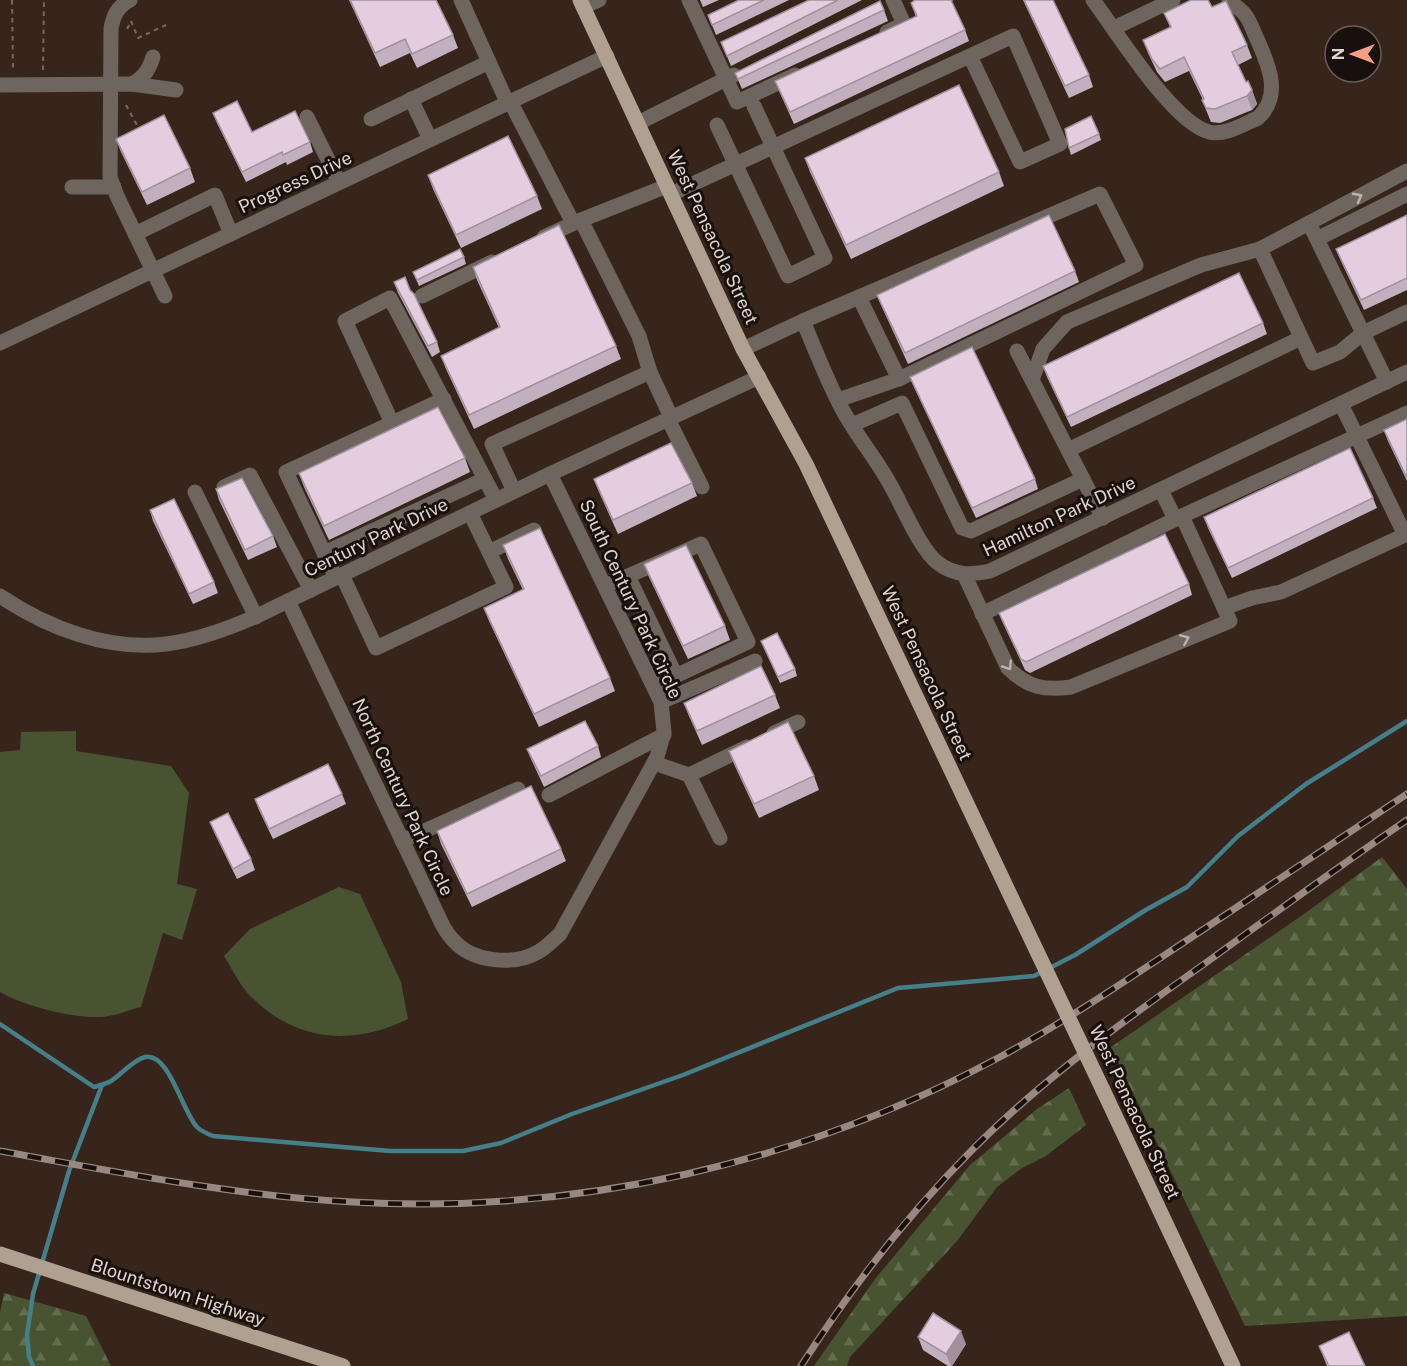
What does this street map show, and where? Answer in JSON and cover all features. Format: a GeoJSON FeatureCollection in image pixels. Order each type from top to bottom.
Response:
{"type":"FeatureCollection","features":[{"type":"Feature","properties":{"kind":"main road","name":"West Pensacola Street"},"geometry":{"type":"LineString","coordinates":[[582,4],[743,349],[806,464],[1233,1366]]}},
{"type":"Feature","properties":{"kind":"main road","name":"Blountstown Highway"},"geometry":{"type":"LineString","coordinates":[[3,1255],[343,1366]]}},
{"type":"Feature","properties":{"kind":"street"},"geometry":{"type":"LineString","coordinates":[[130,0],[122,5],[112,17],[110,177],[165,296]]}},
{"type":"Feature","properties":{"kind":"street"},"geometry":{"type":"LineString","coordinates":[[461,0],[508,102],[577,221],[639,336],[650,372],[702,487]]}},
{"type":"Feature","properties":{"kind":"street"},"geometry":{"type":"LineString","coordinates":[[582,4],[599,0]]}},
{"type":"Feature","properties":{"kind":"street"},"geometry":{"type":"LineString","coordinates":[[689,0],[704,18],[726,79],[737,102],[810,68]]}},
{"type":"Feature","properties":{"kind":"street"},"geometry":{"type":"LineString","coordinates":[[1093,0],[1157,87],[1185,118],[1209,132],[1222,133],[1258,118],[1270,100],[1273,85],[1270,68],[1246,14],[1229,0]]}},
{"type":"Feature","properties":{"kind":"street"},"geometry":{"type":"LineString","coordinates":[[1114,28],[1173,0]]}},
{"type":"Feature","properties":{"kind":"street"},"geometry":{"type":"LineString","coordinates":[[873,39],[904,24],[896,6],[915,4]]}},
{"type":"Feature","properties":{"kind":"street"},"geometry":{"type":"LineString","coordinates":[[530,244],[577,221],[669,190],[736,164],[1013,36],[1060,144],[1020,162],[970,56]]}},
{"type":"Feature","properties":{"kind":"street","name":"Progress Drive"},"geometry":{"type":"LineString","coordinates":[[0,343],[607,56]]}},
{"type":"Feature","properties":{"kind":"street"},"geometry":{"type":"LineString","coordinates":[[132,84],[149,70],[153,57]]}},
{"type":"Feature","properties":{"kind":"street"},"geometry":{"type":"LineString","coordinates":[[371,119],[489,62]]}},
{"type":"Feature","properties":{"kind":"street"},"geometry":{"type":"LineString","coordinates":[[638,123],[747,68]]}},
{"type":"Feature","properties":{"kind":"street"},"geometry":{"type":"LineString","coordinates":[[0,85],[132,84],[176,90]]}},
{"type":"Feature","properties":{"kind":"street"},"geometry":{"type":"LineString","coordinates":[[411,99],[430,139]]}},
{"type":"Feature","properties":{"kind":"street"},"geometry":{"type":"LineString","coordinates":[[717,124],[788,276],[825,258],[754,106]]}},
{"type":"Feature","properties":{"kind":"street"},"geometry":{"type":"LineString","coordinates":[[307,117],[339,183]]}},
{"type":"Feature","properties":{"kind":"street"},"geometry":{"type":"LineString","coordinates":[[1032,380],[1043,349],[1067,322],[1201,265],[1260,249],[1407,171]]}},
{"type":"Feature","properties":{"kind":"street"},"geometry":{"type":"LineString","coordinates":[[72,187],[114,187]]}},
{"type":"Feature","properties":{"kind":"street"},"geometry":{"type":"LineString","coordinates":[[743,349],[1100,194],[1136,265],[899,379],[838,400]]}},
{"type":"Feature","properties":{"kind":"street"},"geometry":{"type":"LineString","coordinates":[[1317,239],[1407,194]]}},
{"type":"Feature","properties":{"kind":"street"},"geometry":{"type":"LineString","coordinates":[[135,234],[215,195],[231,234]]}},
{"type":"Feature","properties":{"kind":"street"},"geometry":{"type":"LineString","coordinates":[[1309,223],[1387,382]]}},
{"type":"Feature","properties":{"kind":"street"},"geometry":{"type":"LineString","coordinates":[[1260,249],[1313,363],[1340,352],[1363,333],[1407,312]]}},
{"type":"Feature","properties":{"kind":"street"},"geometry":{"type":"LineString","coordinates":[[422,296],[508,255]]}},
{"type":"Feature","properties":{"kind":"street"},"geometry":{"type":"LineString","coordinates":[[860,297],[899,379]]}},
{"type":"Feature","properties":{"kind":"street"},"geometry":{"type":"LineString","coordinates":[[392,423],[345,321],[390,298],[496,500]]}},
{"type":"Feature","properties":{"kind":"street"},"geometry":{"type":"LineString","coordinates":[[803,321],[838,400],[889,482],[927,552],[947,569],[964,574],[1008,668],[1019,679],[1041,688],[1071,687],[1227,614],[1252,598],[1281,592],[1406,535],[1341,404]]}},
{"type":"Feature","properties":{"kind":"street"},"geometry":{"type":"LineString","coordinates":[[1068,450],[1301,338]]}},
{"type":"Feature","properties":{"kind":"street"},"geometry":{"type":"LineString","coordinates":[[1017,351],[1103,518]]}},
{"type":"Feature","properties":{"kind":"street"},"geometry":{"type":"LineString","coordinates":[[514,491],[492,444],[650,372]]}},
{"type":"Feature","properties":{"kind":"street","name":"Hamilton Park Drive"},"geometry":{"type":"LineString","coordinates":[[964,574],[990,572],[1407,372]]}},
{"type":"Feature","properties":{"kind":"street","name":"Century Park Drive"},"geometry":{"type":"LineString","coordinates":[[0,596],[25,613],[79,635],[108,641],[165,644],[220,631],[256,617],[514,491],[759,377]]}},
{"type":"Feature","properties":{"kind":"street"},"geometry":{"type":"LineString","coordinates":[[444,399],[286,472],[324,553],[339,576],[376,648],[506,587],[470,513]]}},
{"type":"Feature","properties":{"kind":"street"},"geometry":{"type":"LineString","coordinates":[[852,425],[902,403],[962,528],[971,531],[1083,479]]}},
{"type":"Feature","properties":{"kind":"street"},"geometry":{"type":"LineString","coordinates":[[982,614],[1179,517],[1407,413]]}},
{"type":"Feature","properties":{"kind":"street","name":"South Century Park Circle"},"geometry":{"type":"LineString","coordinates":[[550,474],[662,702],[665,725],[663,739]]}},
{"type":"Feature","properties":{"kind":"street"},"geometry":{"type":"LineString","coordinates":[[221,489],[250,475],[311,590]]}},
{"type":"Feature","properties":{"kind":"street"},"geometry":{"type":"LineString","coordinates":[[324,553],[485,479]]}},
{"type":"Feature","properties":{"kind":"street"},"geometry":{"type":"LineString","coordinates":[[1161,490],[1179,517],[1227,614]]}},
{"type":"Feature","properties":{"kind":"street"},"geometry":{"type":"LineString","coordinates":[[195,492],[256,617]]}},
{"type":"Feature","properties":{"kind":"street"},"geometry":{"type":"LineString","coordinates":[[489,552],[534,530]]}},
{"type":"Feature","properties":{"kind":"street"},"geometry":{"type":"LineString","coordinates":[[605,586],[701,544],[748,642],[654,687]]}},
{"type":"Feature","properties":{"kind":"street"},"geometry":{"type":"LineString","coordinates":[[628,576],[676,676]]}},
{"type":"Feature","properties":{"kind":"street","name":"North Century Park Circle"},"geometry":{"type":"LineString","coordinates":[[288,601],[443,926],[455,943],[480,957],[498,960],[523,958],[541,951],[560,934],[654,763]]}},
{"type":"Feature","properties":{"kind":"street"},"geometry":{"type":"LineString","coordinates":[[662,702],[755,661]]}},
{"type":"Feature","properties":{"kind":"street"},"geometry":{"type":"LineString","coordinates":[[663,739],[654,763],[690,775],[798,722]]}},
{"type":"Feature","properties":{"kind":"street"},"geometry":{"type":"LineString","coordinates":[[549,795],[663,739]]}},
{"type":"Feature","properties":{"kind":"street"},"geometry":{"type":"LineString","coordinates":[[690,775],[720,838]]}},
{"type":"Feature","properties":{"kind":"street"},"geometry":{"type":"LineString","coordinates":[[402,841],[518,789]]}},
{"type":"Feature","properties":{"kind":"path"},"geometry":{"type":"LineString","coordinates":[[12,0],[13,76]]}},
{"type":"Feature","properties":{"kind":"path"},"geometry":{"type":"LineString","coordinates":[[43,75],[44,0]]}},
{"type":"Feature","properties":{"kind":"path"},"geometry":{"type":"LineString","coordinates":[[138,38],[166,25]]}},
{"type":"Feature","properties":{"kind":"path"},"geometry":{"type":"LineString","coordinates":[[123,98],[140,131]]}},
{"type":"Feature","properties":{"kind":"green space"},"geometry":{"type":"Polygon","coordinates":[[[76,731],[76,751],[171,766],[189,793],[177,884],[197,889],[182,940],[163,933],[141,1007],[105,1017],[88,1017],[48,1010],[0,992],[0,752],[20,750],[21,732],[76,731]]]}},
{"type":"Feature","properties":{"kind":"green space"},"geometry":{"type":"Polygon","coordinates":[[[1382,857],[1407,889],[1407,1316],[1245,1326],[1111,1047],[1304,914],[1382,857]]]}},
{"type":"Feature","properties":{"kind":"green space"},"geometry":{"type":"Polygon","coordinates":[[[339,887],[360,894],[401,982],[408,1019],[369,1033],[350,1036],[331,1036],[312,1032],[276,1017],[250,996],[224,956],[250,929],[339,887]]]}},
{"type":"Feature","properties":{"kind":"green space"},"geometry":{"type":"Polygon","coordinates":[[[1069,1088],[1086,1125],[1046,1156],[1022,1168],[997,1187],[957,1241],[850,1357],[847,1366],[814,1366],[875,1279],[970,1165],[1037,1109],[1069,1088]]]}},
{"type":"Feature","properties":{"kind":"green space"},"geometry":{"type":"Polygon","coordinates":[[[4,1293],[86,1316],[111,1366],[0,1366],[0,1313],[4,1293]]]}},
{"type":"Feature","properties":{"kind":"building"},"geometry":{"type":"Polygon","coordinates":[[[350,0],[436,0],[453,35],[412,54],[405,39],[375,53],[350,0]]]}},
{"type":"Feature","properties":{"kind":"building"},"geometry":{"type":"Polygon","coordinates":[[[739,0],[764,0],[712,25],[708,15],[739,0]]]}},
{"type":"Feature","properties":{"kind":"building"},"geometry":{"type":"Polygon","coordinates":[[[809,0],[838,0],[727,56],[721,42],[809,0]]]}},
{"type":"Feature","properties":{"kind":"building"},"geometry":{"type":"Polygon","coordinates":[[[915,0],[951,0],[965,30],[790,112],[775,81],[917,16],[911,3],[915,0]]]}},
{"type":"Feature","properties":{"kind":"building"},"geometry":{"type":"Polygon","coordinates":[[[1024,0],[1053,0],[1089,75],[1065,86],[1024,0]]]}},
{"type":"Feature","properties":{"kind":"building"},"geometry":{"type":"Polygon","coordinates":[[[1191,0],[1208,0],[1212,7],[1226,1],[1247,45],[1232,52],[1252,90],[1247,96],[1215,109],[1206,108],[1184,57],[1160,69],[1152,59],[1143,40],[1171,27],[1164,13],[1191,0]]]}},
{"type":"Feature","properties":{"kind":"building"},"geometry":{"type":"Polygon","coordinates":[[[880,1],[884,10],[738,79],[735,73],[880,1]]]}},
{"type":"Feature","properties":{"kind":"building"},"geometry":{"type":"Polygon","coordinates":[[[959,85],[999,172],[846,245],[805,158],[959,85]]]}},
{"type":"Feature","properties":{"kind":"building"},"geometry":{"type":"Polygon","coordinates":[[[237,101],[252,132],[295,111],[310,142],[283,155],[282,152],[242,172],[213,113],[237,101]]]}},
{"type":"Feature","properties":{"kind":"building"},"geometry":{"type":"Polygon","coordinates":[[[164,115],[190,168],[142,192],[116,139],[164,115]]]}},
{"type":"Feature","properties":{"kind":"building"},"geometry":{"type":"Polygon","coordinates":[[[1091,116],[1099,134],[1069,148],[1065,129],[1091,116]]]}},
{"type":"Feature","properties":{"kind":"building"},"geometry":{"type":"Polygon","coordinates":[[[508,136],[537,196],[456,235],[428,175],[508,136]]]}},
{"type":"Feature","properties":{"kind":"building"},"geometry":{"type":"Polygon","coordinates":[[[1049,215],[1075,271],[905,353],[877,295],[1049,215]]]}},
{"type":"Feature","properties":{"kind":"building"},"geometry":{"type":"Polygon","coordinates":[[[1407,215],[1407,278],[1361,300],[1336,249],[1407,215]]]}},
{"type":"Feature","properties":{"kind":"building"},"geometry":{"type":"Polygon","coordinates":[[[559,225],[616,346],[469,415],[441,356],[500,327],[473,267],[559,225]]]}},
{"type":"Feature","properties":{"kind":"building"},"geometry":{"type":"Polygon","coordinates":[[[460,249],[464,257],[417,280],[413,272],[460,249]]]}},
{"type":"Feature","properties":{"kind":"building"},"geometry":{"type":"Polygon","coordinates":[[[1239,273],[1263,323],[1067,417],[1043,366],[1239,273]]]}},
{"type":"Feature","properties":{"kind":"building"},"geometry":{"type":"Polygon","coordinates":[[[405,277],[437,342],[428,346],[394,282],[405,277]]]}},
{"type":"Feature","properties":{"kind":"building"},"geometry":{"type":"Polygon","coordinates":[[[972,347],[1035,479],[972,508],[910,377],[972,347]]]}},
{"type":"Feature","properties":{"kind":"building"},"geometry":{"type":"Polygon","coordinates":[[[438,407],[465,458],[324,526],[299,473],[438,407]]]}},
{"type":"Feature","properties":{"kind":"building"},"geometry":{"type":"Polygon","coordinates":[[[1407,419],[1407,478],[1384,430],[1407,419]]]}},
{"type":"Feature","properties":{"kind":"building"},"geometry":{"type":"Polygon","coordinates":[[[671,443],[692,483],[613,520],[594,479],[671,443]]]}},
{"type":"Feature","properties":{"kind":"building"},"geometry":{"type":"Polygon","coordinates":[[[1350,448],[1373,498],[1228,568],[1204,517],[1350,448]]]}},
{"type":"Feature","properties":{"kind":"building"},"geometry":{"type":"Polygon","coordinates":[[[242,478],[273,536],[245,550],[216,489],[242,478]]]}},
{"type":"Feature","properties":{"kind":"building"},"geometry":{"type":"Polygon","coordinates":[[[174,499],[214,582],[189,594],[150,510],[174,499]]]}},
{"type":"Feature","properties":{"kind":"building"},"geometry":{"type":"Polygon","coordinates":[[[540,528],[610,678],[534,714],[484,608],[524,589],[503,545],[540,528]]]}},
{"type":"Feature","properties":{"kind":"building"},"geometry":{"type":"Polygon","coordinates":[[[1165,534],[1189,584],[1026,662],[1021,659],[999,613],[1165,534]]]}},
{"type":"Feature","properties":{"kind":"building"},"geometry":{"type":"Polygon","coordinates":[[[686,545],[725,626],[683,646],[644,564],[686,545]]]}},
{"type":"Feature","properties":{"kind":"building"},"geometry":{"type":"Polygon","coordinates":[[[777,633],[795,669],[778,677],[761,641],[777,633]]]}},
{"type":"Feature","properties":{"kind":"building"},"geometry":{"type":"Polygon","coordinates":[[[761,666],[775,695],[697,731],[684,703],[761,666]]]}},
{"type":"Feature","properties":{"kind":"building"},"geometry":{"type":"Polygon","coordinates":[[[585,721],[598,746],[541,776],[527,749],[585,721]]]}},
{"type":"Feature","properties":{"kind":"building"},"geometry":{"type":"Polygon","coordinates":[[[788,722],[814,776],[754,804],[729,751],[788,722]]]}},
{"type":"Feature","properties":{"kind":"building"},"geometry":{"type":"Polygon","coordinates":[[[328,764],[342,794],[269,829],[255,799],[328,764]]]}},
{"type":"Feature","properties":{"kind":"building"},"geometry":{"type":"Polygon","coordinates":[[[531,786],[561,849],[467,894],[437,831],[531,786]]]}},
{"type":"Feature","properties":{"kind":"building"},"geometry":{"type":"Polygon","coordinates":[[[228,813],[251,859],[233,869],[210,822],[228,813]]]}},
{"type":"Feature","properties":{"kind":"building"},"geometry":{"type":"Polygon","coordinates":[[[933,1313],[961,1331],[946,1354],[918,1337],[933,1313]]]}},
{"type":"Feature","properties":{"kind":"building"},"geometry":{"type":"Polygon","coordinates":[[[1349,1332],[1365,1366],[1329,1366],[1319,1346],[1349,1332]]]}},
{"type":"Feature","properties":{"kind":"waterway"},"geometry":{"type":"LineString","coordinates":[[0,1024],[94,1087],[111,1081],[145,1057],[154,1058],[168,1073],[197,1127],[213,1136],[390,1151],[463,1151],[501,1143],[572,1114],[683,1075],[898,988],[1034,976],[1075,955],[1144,911],[1187,887],[1238,836],[1306,784],[1407,721]]}},
{"type":"Feature","properties":{"kind":"waterway"},"geometry":{"type":"LineString","coordinates":[[33,1366],[29,1357],[27,1335],[33,1294],[69,1171],[102,1085]]}},
{"type":"Feature","properties":{"kind":"railway"},"geometry":{"type":"LineString","coordinates":[[0,1151],[220,1189],[353,1202],[437,1204],[520,1200],[603,1190],[686,1174],[767,1153],[846,1127],[923,1095],[998,1058],[1048,1030],[1120,984],[1407,794]]}},
{"type":"Feature","properties":{"kind":"railway"},"geometry":{"type":"LineString","coordinates":[[801,1366],[860,1280],[903,1226],[949,1174],[1000,1123],[1116,1028],[1407,820]]}}]}
